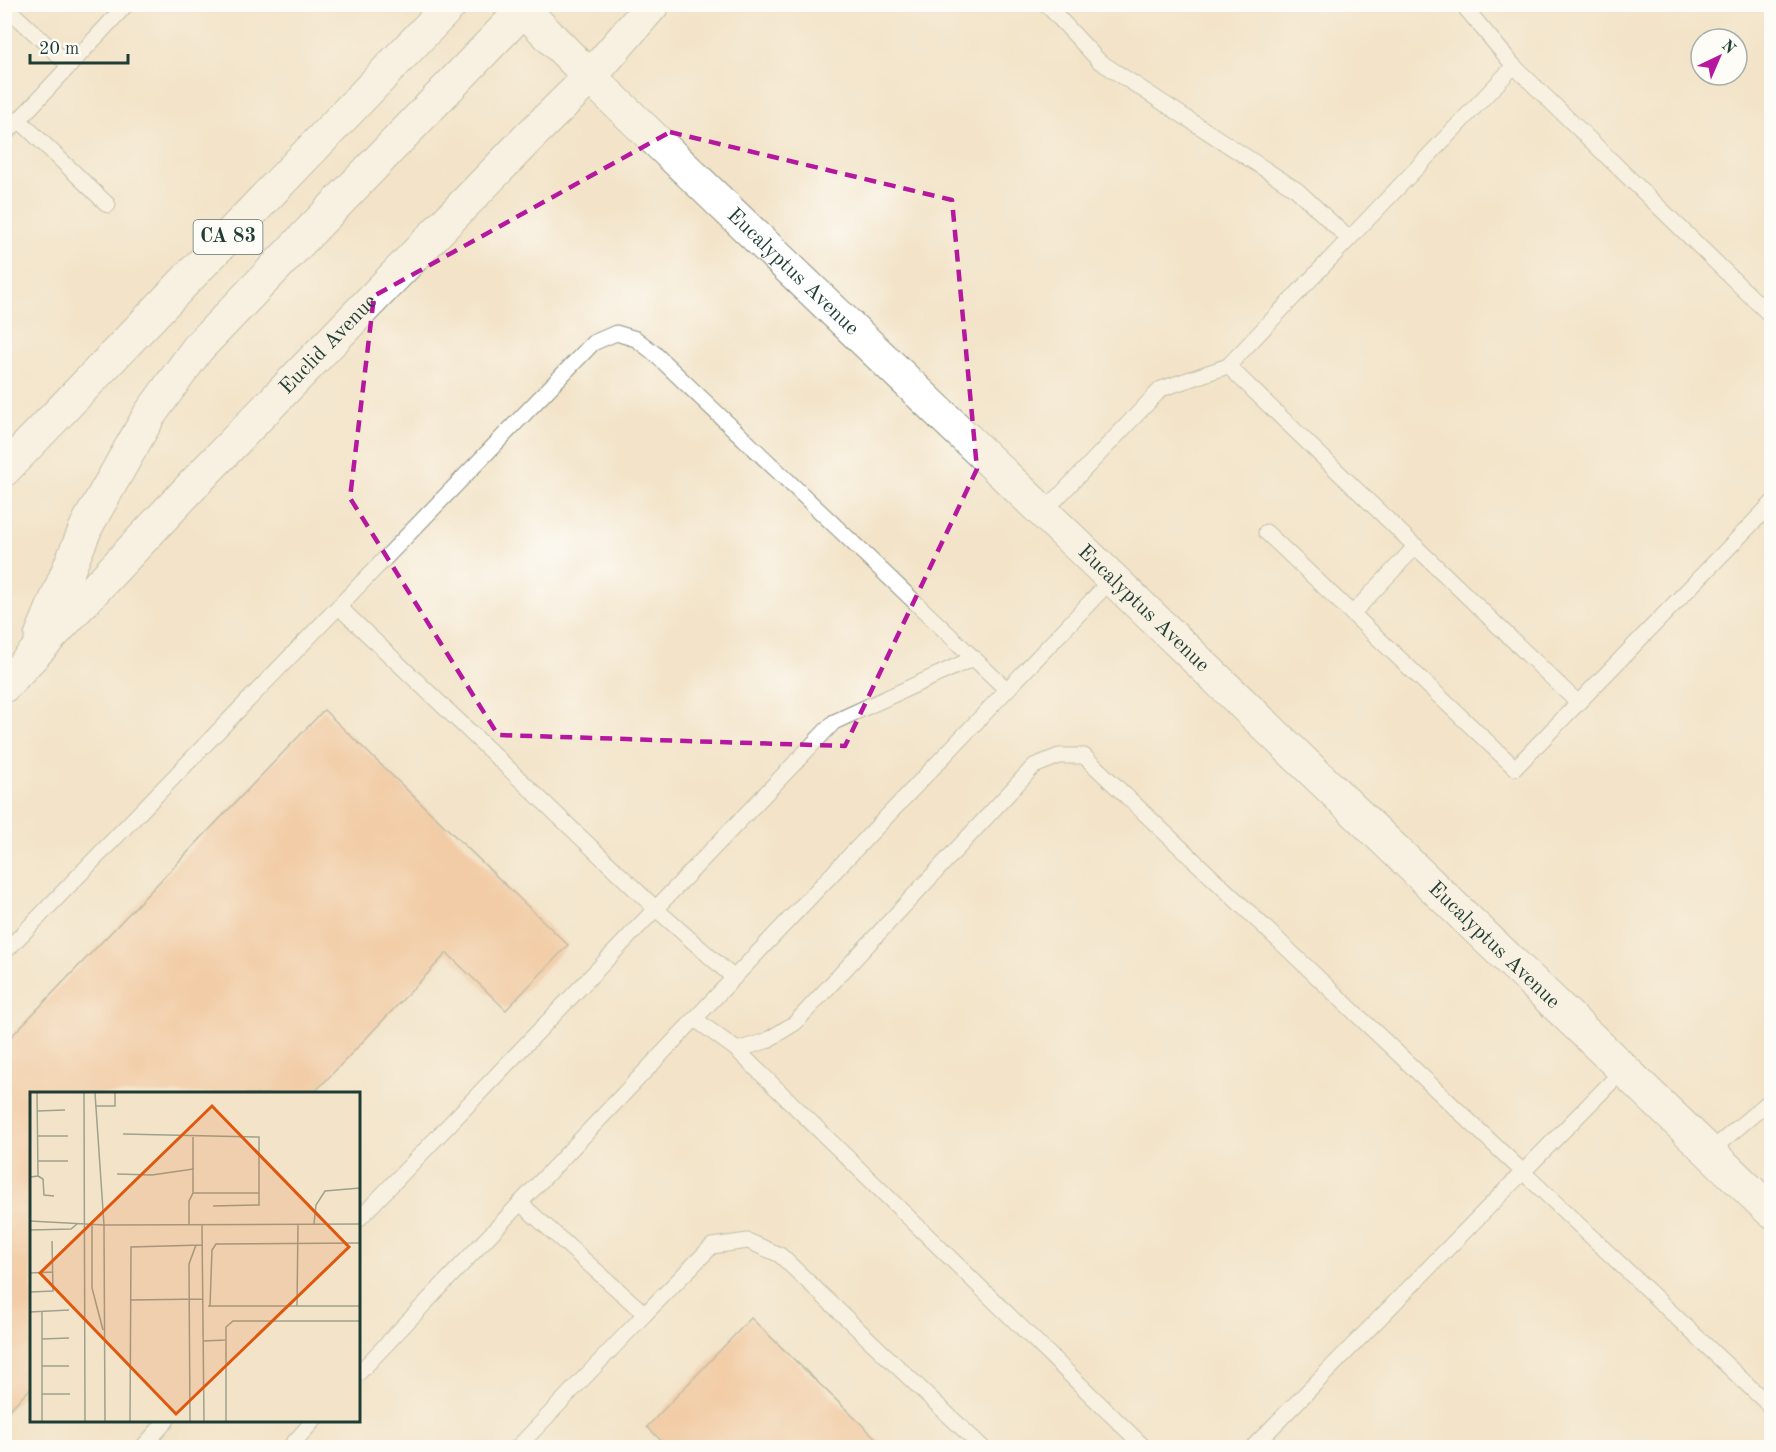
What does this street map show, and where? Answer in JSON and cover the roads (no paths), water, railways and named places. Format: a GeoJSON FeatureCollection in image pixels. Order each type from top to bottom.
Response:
{"type":"FeatureCollection","features":[{"type":"Feature","properties":{"kind":"main road","name":"CA 83"},"geometry":{"type":"LineString","coordinates":[[4,470],[451,4]]}},
{"type":"Feature","properties":{"kind":"main road","name":"Euclid Avenue"},"geometry":{"type":"LineString","coordinates":[[4,686],[207,470],[529,137],[590,77],[652,4]]}},
{"type":"Feature","properties":{"kind":"main road","name":"Eucalyptus Avenue"},"geometry":{"type":"LineString","coordinates":[[521,7],[590,77],[1772,1212]]}},
{"type":"Feature","properties":{"kind":"main road"},"geometry":{"type":"LineString","coordinates":[[34,655],[87,525],[150,414],[198,348],[521,7]]}},
{"type":"Feature","properties":{"kind":"lane"},"geometry":{"type":"LineString","coordinates":[[4,136],[127,4]]}},
{"type":"Feature","properties":{"kind":"lane"},"geometry":{"type":"LineString","coordinates":[[1046,4],[1099,61],[1297,190],[1349,239]]}},
{"type":"Feature","properties":{"kind":"lane"},"geometry":{"type":"LineString","coordinates":[[1462,4],[1514,66],[1772,317]]}},
{"type":"Feature","properties":{"kind":"lane"},"geometry":{"type":"LineString","coordinates":[[4,5],[70,66]]}},
{"type":"Feature","properties":{"kind":"lane"},"geometry":{"type":"LineString","coordinates":[[1044,513],[1161,389],[1228,366],[1514,66]]}},
{"type":"Feature","properties":{"kind":"lane"},"geometry":{"type":"LineString","coordinates":[[19,120],[108,206]]}},
{"type":"Feature","properties":{"kind":"lane"},"geometry":{"type":"LineString","coordinates":[[4,953],[593,343],[616,333],[636,339],[653,352],[1007,690]]}},
{"type":"Feature","properties":{"kind":"lane"},"geometry":{"type":"LineString","coordinates":[[1228,366],[1578,703]]}},
{"type":"Feature","properties":{"kind":"lane"},"geometry":{"type":"LineString","coordinates":[[1266,532],[1515,768],[1772,503]]}},
{"type":"Feature","properties":{"kind":"lane"},"geometry":{"type":"LineString","coordinates":[[1352,614],[1416,546]]}},
{"type":"Feature","properties":{"kind":"lane"},"geometry":{"type":"LineString","coordinates":[[360,1372],[1112,579]]}},
{"type":"Feature","properties":{"kind":"lane"},"geometry":{"type":"LineString","coordinates":[[339,607],[656,909],[734,978]]}},
{"type":"Feature","properties":{"kind":"lane"},"geometry":{"type":"LineString","coordinates":[[360,1218],[834,722],[974,658]]}},
{"type":"Feature","properties":{"kind":"lane"},"geometry":{"type":"LineString","coordinates":[[736,1050],[766,1041],[795,1023],[1034,766],[1059,756],[1084,756],[1772,1408]]}},
{"type":"Feature","properties":{"kind":"lane"},"geometry":{"type":"LineString","coordinates":[[695,1019],[736,1050],[1145,1448]]}},
{"type":"Feature","properties":{"kind":"lane"},"geometry":{"type":"LineString","coordinates":[[1252,1448],[1623,1070]]}},
{"type":"Feature","properties":{"kind":"lane"},"geometry":{"type":"LineString","coordinates":[[1709,1152],[1772,1099]]}},
{"type":"Feature","properties":{"kind":"lane"},"geometry":{"type":"LineString","coordinates":[[520,1203],[645,1314]]}},
{"type":"Feature","properties":{"kind":"lane"},"geometry":{"type":"LineString","coordinates":[[517,1448],[712,1246],[748,1241],[780,1255],[983,1448]]}},
{"type":"Feature","properties":{"kind":"lane"},"geometry":{"type":"LineString","coordinates":[[142,1448],[165,1422]]}},
{"type":"Feature","properties":{"kind":"lane"},"geometry":{"type":"LineString","coordinates":[[289,1448],[312,1422]]}}]}
